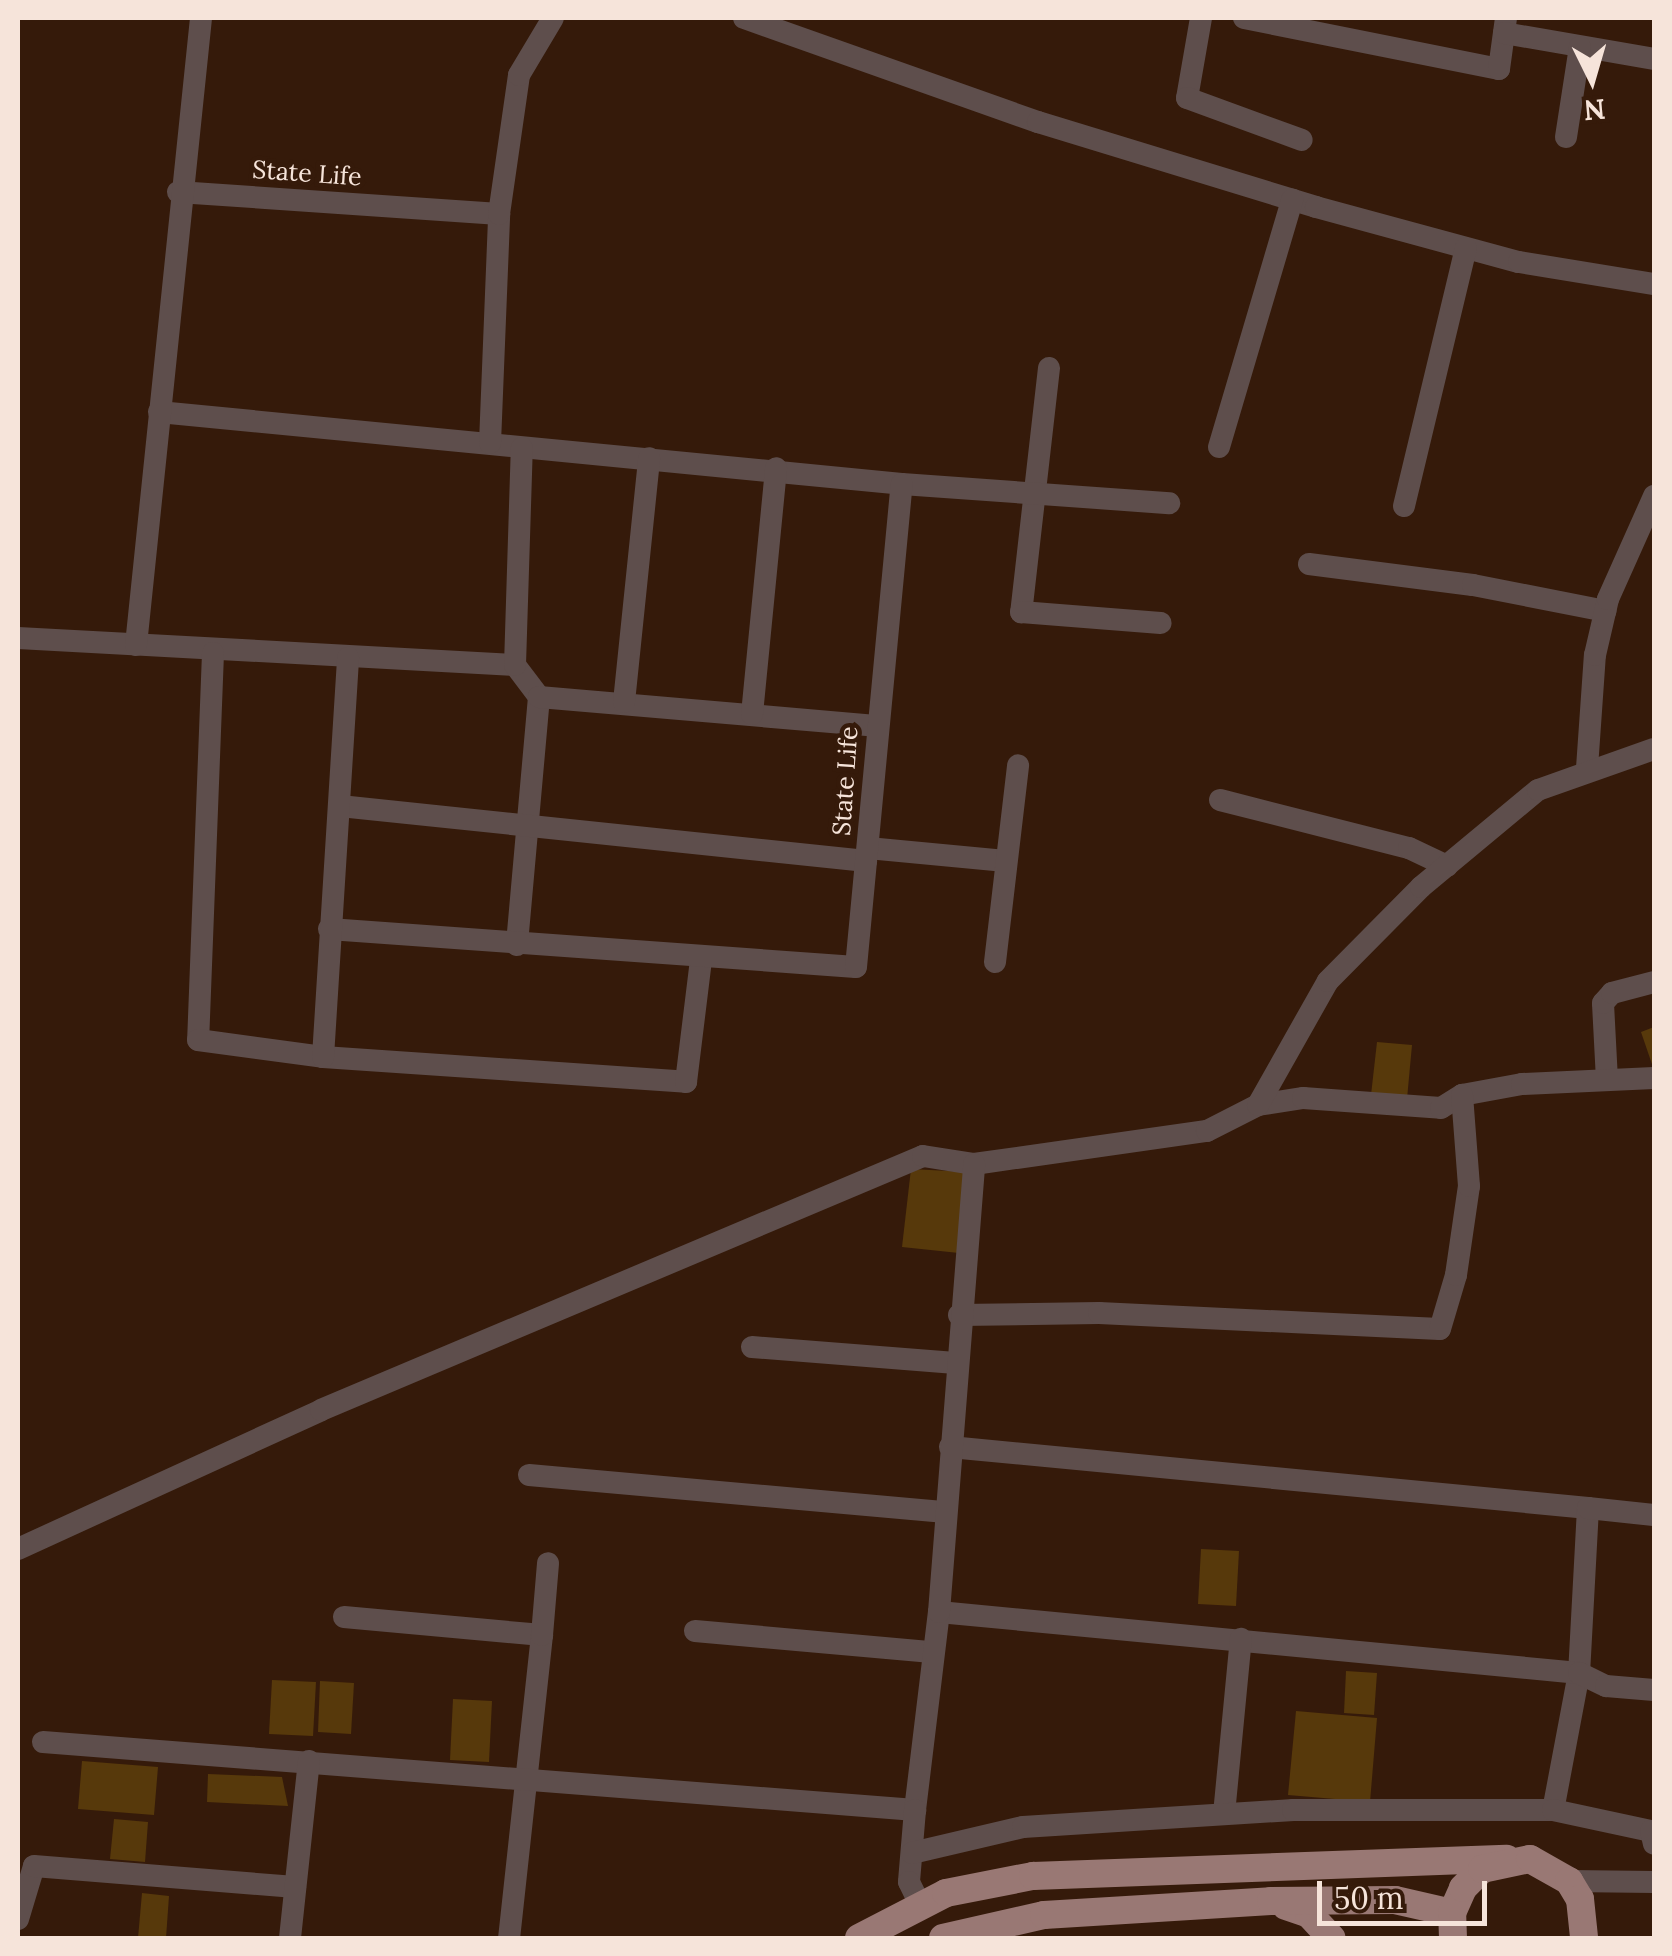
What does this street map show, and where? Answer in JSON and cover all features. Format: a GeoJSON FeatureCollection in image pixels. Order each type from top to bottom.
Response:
{"type":"FeatureCollection","features":[{"type":"Feature","properties":{"kind":"main road"},"geometry":{"type":"LineString","coordinates":[[943,1938],[1044,1915],[1272,1901],[1395,1900],[1453,1926],[1463,1888],[1482,1869],[1507,1860]]}},
{"type":"Feature","properties":{"kind":"main road"},"geometry":{"type":"LineString","coordinates":[[859,1938],[946,1893],[1034,1876],[1507,1860],[1530,1860],[1568,1881],[1580,1899],[1584,1938]]}},
{"type":"Feature","properties":{"kind":"main road"},"geometry":{"type":"LineString","coordinates":[[1272,1901],[1324,1935]]}},
{"type":"Feature","properties":{"kind":"street"},"geometry":{"type":"LineString","coordinates":[[136,645],[178,192],[201,18]]}},
{"type":"Feature","properties":{"kind":"street"},"geometry":{"type":"LineString","coordinates":[[490,443],[500,214],[519,75],[553,18]]}},
{"type":"Feature","properties":{"kind":"street"},"geometry":{"type":"LineString","coordinates":[[744,18],[1038,122],[1292,200],[1466,248],[1654,284]]}},
{"type":"Feature","properties":{"kind":"street"},"geometry":{"type":"LineString","coordinates":[[1201,18],[1187,98],[1302,140]]}},
{"type":"Feature","properties":{"kind":"street"},"geometry":{"type":"LineString","coordinates":[[1244,18],[1499,69],[1505,25],[1580,47],[1654,58]]}},
{"type":"Feature","properties":{"kind":"street"},"geometry":{"type":"LineString","coordinates":[[1566,137],[1580,47]]}},
{"type":"Feature","properties":{"kind":"street","name":"State Life"},"geometry":{"type":"LineString","coordinates":[[178,192],[500,214]]}},
{"type":"Feature","properties":{"kind":"street"},"geometry":{"type":"LineString","coordinates":[[1219,447],[1292,200]]}},
{"type":"Feature","properties":{"kind":"street"},"geometry":{"type":"LineString","coordinates":[[1404,506],[1466,248]]}},
{"type":"Feature","properties":{"kind":"street"},"geometry":{"type":"LineString","coordinates":[[1049,368],[1022,612],[1160,623]]}},
{"type":"Feature","properties":{"kind":"street"},"geometry":{"type":"LineString","coordinates":[[159,412],[522,448],[776,468],[902,484],[1169,502]]}},
{"type":"Feature","properties":{"kind":"street"},"geometry":{"type":"LineString","coordinates":[[517,945],[539,697],[515,665],[522,448]]}},
{"type":"Feature","properties":{"kind":"street"},"geometry":{"type":"LineString","coordinates":[[624,702],[649,458]]}},
{"type":"Feature","properties":{"kind":"street"},"geometry":{"type":"LineString","coordinates":[[752,714],[776,468]]}},
{"type":"Feature","properties":{"kind":"street","name":"State Life"},"geometry":{"type":"LineString","coordinates":[[329,929],[702,960],[856,968],[902,484]]}},
{"type":"Feature","properties":{"kind":"street"},"geometry":{"type":"LineString","coordinates":[[1588,768],[1605,611],[1654,496]]}},
{"type":"Feature","properties":{"kind":"street"},"geometry":{"type":"LineString","coordinates":[[1309,564],[1473,584],[1605,611]]}},
{"type":"Feature","properties":{"kind":"street"},"geometry":{"type":"LineString","coordinates":[[18,638],[214,653],[515,665]]}},
{"type":"Feature","properties":{"kind":"street"},"geometry":{"type":"LineString","coordinates":[[214,653],[198,1040],[323,1057],[686,1082],[702,960]]}},
{"type":"Feature","properties":{"kind":"street"},"geometry":{"type":"LineString","coordinates":[[323,1057],[348,658]]}},
{"type":"Feature","properties":{"kind":"street"},"geometry":{"type":"LineString","coordinates":[[539,697],[876,726]]}},
{"type":"Feature","properties":{"kind":"street"},"geometry":{"type":"LineString","coordinates":[[1258,1105],[1328,981],[1447,866],[1538,790],[1588,768],[1654,750]]}},
{"type":"Feature","properties":{"kind":"street"},"geometry":{"type":"LineString","coordinates":[[995,962],[1018,765]]}},
{"type":"Feature","properties":{"kind":"street"},"geometry":{"type":"LineString","coordinates":[[1220,800],[1409,848],[1447,866]]}},
{"type":"Feature","properties":{"kind":"street"},"geometry":{"type":"LineString","coordinates":[[340,806],[528,830],[1005,861]]}},
{"type":"Feature","properties":{"kind":"street"},"geometry":{"type":"LineString","coordinates":[[1607,1080],[1604,1003],[1612,993],[1654,982]]}},
{"type":"Feature","properties":{"kind":"street"},"geometry":{"type":"LineString","coordinates":[[18,1549],[321,1410],[924,1156],[974,1164],[1207,1131],[1258,1105],[1303,1098],[1441,1108],[1462,1095],[1654,1078]]}},
{"type":"Feature","properties":{"kind":"street"},"geometry":{"type":"LineString","coordinates":[[959,1315],[1099,1313],[1440,1329],[1456,1275],[1469,1186],[1462,1095]]}},
{"type":"Feature","properties":{"kind":"street"},"geometry":{"type":"LineString","coordinates":[[920,1905],[909,1882],[929,1652],[938,1612],[974,1164]]}},
{"type":"Feature","properties":{"kind":"street"},"geometry":{"type":"LineString","coordinates":[[752,1347],[955,1363]]}},
{"type":"Feature","properties":{"kind":"street"},"geometry":{"type":"LineString","coordinates":[[950,1448],[1654,1515]]}},
{"type":"Feature","properties":{"kind":"street"},"geometry":{"type":"LineString","coordinates":[[529,1475],[944,1512]]}},
{"type":"Feature","properties":{"kind":"street"},"geometry":{"type":"LineString","coordinates":[[1553,1810],[1579,1673],[1588,1508]]}},
{"type":"Feature","properties":{"kind":"street"},"geometry":{"type":"LineString","coordinates":[[510,1938],[548,1563]]}},
{"type":"Feature","properties":{"kind":"street"},"geometry":{"type":"LineString","coordinates":[[938,1612],[1579,1673],[1606,1686],[1654,1690]]}},
{"type":"Feature","properties":{"kind":"street"},"geometry":{"type":"LineString","coordinates":[[344,1617],[542,1636]]}},
{"type":"Feature","properties":{"kind":"street"},"geometry":{"type":"LineString","coordinates":[[695,1631],[929,1652]]}},
{"type":"Feature","properties":{"kind":"street"},"geometry":{"type":"LineString","coordinates":[[1224,1814],[1241,1639]]}},
{"type":"Feature","properties":{"kind":"street"},"geometry":{"type":"LineString","coordinates":[[43,1742],[915,1810]]}},
{"type":"Feature","properties":{"kind":"street"},"geometry":{"type":"LineString","coordinates":[[290,1938],[308,1762]]}},
{"type":"Feature","properties":{"kind":"street"},"geometry":{"type":"LineString","coordinates":[[912,1853],[1023,1827],[1224,1814],[1553,1810],[1650,1831],[1654,1844]]}},
{"type":"Feature","properties":{"kind":"street"},"geometry":{"type":"LineString","coordinates":[[1568,1881],[1650,1881],[1654,1858]]}},
{"type":"Feature","properties":{"kind":"street"},"geometry":{"type":"LineString","coordinates":[[18,1918],[34,1866],[296,1887]]}},
{"type":"Feature","properties":{"kind":"building"},"geometry":{"type":"Polygon","coordinates":[[[1654,1027],[1654,1070],[1641,1032],[1654,1027]]]}},
{"type":"Feature","properties":{"kind":"building"},"geometry":{"type":"Polygon","coordinates":[[[1377,1042],[1412,1045],[1407,1099],[1371,1095],[1377,1042]]]}},
{"type":"Feature","properties":{"kind":"building"},"geometry":{"type":"Polygon","coordinates":[[[911,1169],[968,1172],[959,1253],[902,1247],[911,1169]]]}},
{"type":"Feature","properties":{"kind":"building"},"geometry":{"type":"Polygon","coordinates":[[[1201,1549],[1239,1551],[1236,1606],[1198,1604],[1201,1549]]]}},
{"type":"Feature","properties":{"kind":"building"},"geometry":{"type":"Polygon","coordinates":[[[1346,1671],[1377,1673],[1374,1715],[1344,1713],[1346,1671]]]}},
{"type":"Feature","properties":{"kind":"building"},"geometry":{"type":"Polygon","coordinates":[[[272,1680],[316,1682],[313,1736],[269,1734],[272,1680]]]}},
{"type":"Feature","properties":{"kind":"building"},"geometry":{"type":"Polygon","coordinates":[[[320,1681],[354,1683],[351,1734],[318,1732],[320,1681]]]}},
{"type":"Feature","properties":{"kind":"building"},"geometry":{"type":"Polygon","coordinates":[[[453,1699],[492,1701],[489,1762],[450,1760],[453,1699]]]}},
{"type":"Feature","properties":{"kind":"building"},"geometry":{"type":"Polygon","coordinates":[[[1296,1711],[1377,1718],[1370,1802],[1288,1795],[1296,1711]]]}},
{"type":"Feature","properties":{"kind":"building"},"geometry":{"type":"Polygon","coordinates":[[[82,1761],[158,1767],[154,1815],[78,1809],[82,1761]]]}},
{"type":"Feature","properties":{"kind":"building"},"geometry":{"type":"Polygon","coordinates":[[[208,1774],[282,1777],[288,1806],[207,1802],[208,1774]]]}},
{"type":"Feature","properties":{"kind":"building"},"geometry":{"type":"Polygon","coordinates":[[[114,1819],[148,1822],[145,1862],[110,1859],[114,1819]]]}},
{"type":"Feature","properties":{"kind":"building"},"geometry":{"type":"Polygon","coordinates":[[[142,1893],[169,1896],[166,1938],[138,1938],[142,1893]]]}}]}
